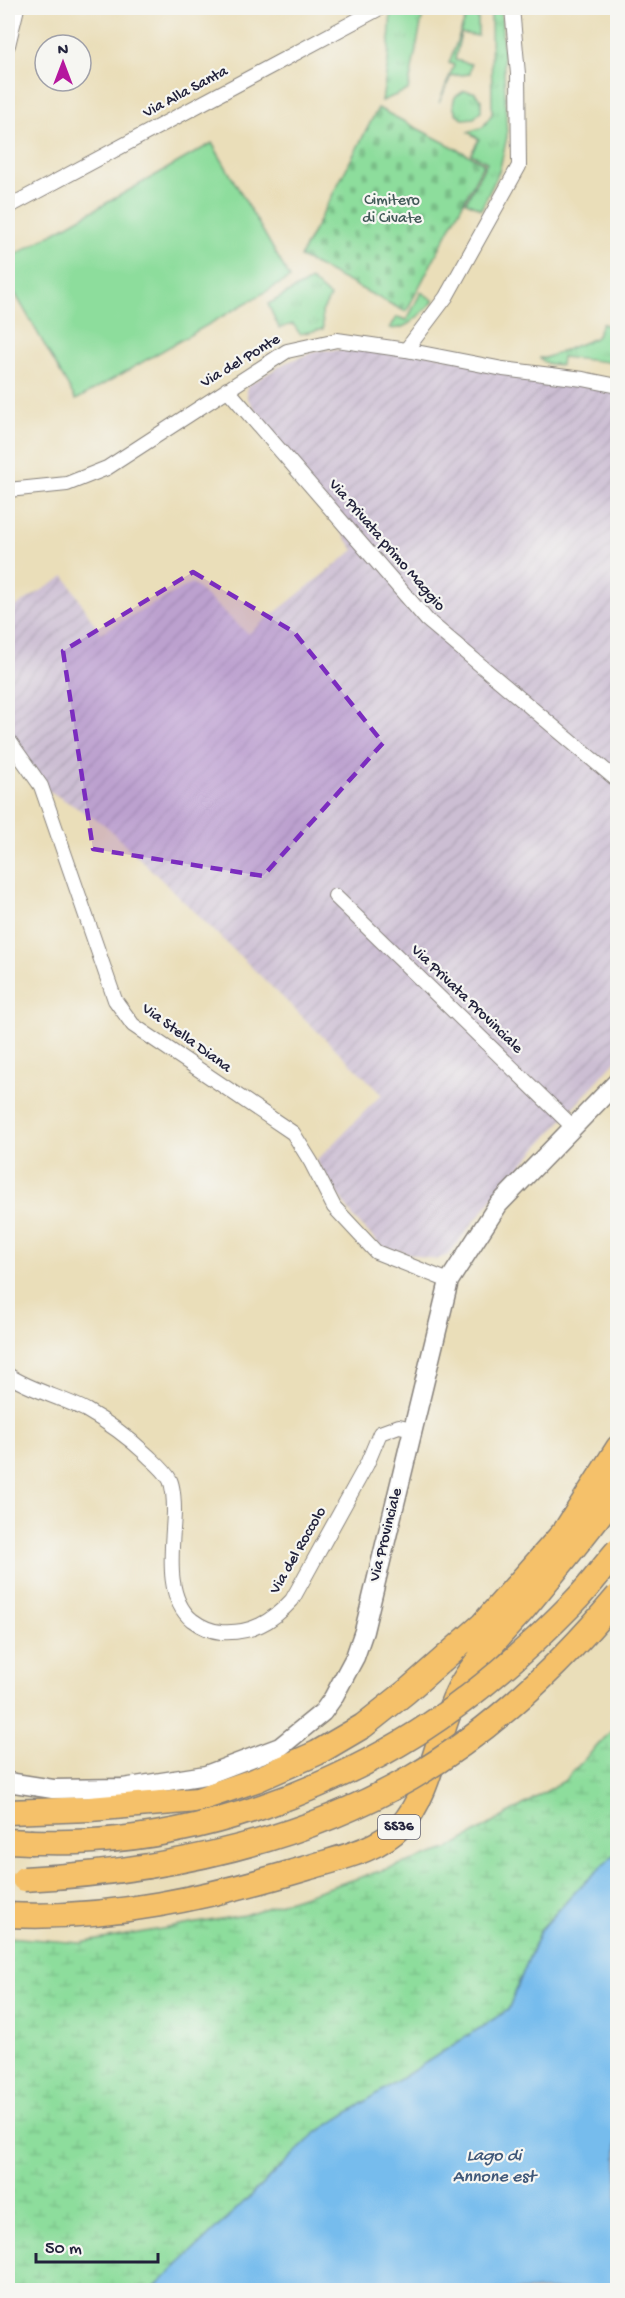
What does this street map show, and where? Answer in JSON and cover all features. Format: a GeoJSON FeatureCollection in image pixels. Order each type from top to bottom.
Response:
{"type":"FeatureCollection","features":[{"type":"Feature","properties":{"kind":"highway"},"geometry":{"type":"LineString","coordinates":[[8,1812],[90,1809],[197,1800],[256,1780],[317,1754],[363,1726],[406,1692],[483,1624],[565,1531],[618,1448]]}},
{"type":"Feature","properties":{"kind":"highway","name":"SS36"},"geometry":{"type":"LineString","coordinates":[[8,1915],[88,1914],[177,1902],[346,1856],[389,1837],[401,1825],[419,1799],[445,1723],[465,1678],[579,1544],[618,1490]]}},
{"type":"Feature","properties":{"kind":"highway"},"geometry":{"type":"LineString","coordinates":[[19,1842],[94,1841],[165,1832],[225,1818],[290,1798],[338,1775],[417,1732],[521,1653],[576,1600],[618,1550]]}},
{"type":"Feature","properties":{"kind":"highway","name":"SS36"},"geometry":{"type":"LineString","coordinates":[[16,1879],[81,1876],[164,1865],[277,1836],[369,1800],[420,1772],[505,1712],[586,1635],[618,1596]]}},
{"type":"Feature","properties":{"kind":"street"},"geometry":{"type":"LineString","coordinates":[[8,45],[17,8]]}},
{"type":"Feature","properties":{"kind":"street","name":"Via Alla Santa"},"geometry":{"type":"LineString","coordinates":[[8,207],[380,8]]}},
{"type":"Feature","properties":{"kind":"street"},"geometry":{"type":"LineString","coordinates":[[406,350],[446,297],[519,166],[518,74],[512,8]]}},
{"type":"Feature","properties":{"kind":"street","name":"Via del Ponte"},"geometry":{"type":"LineString","coordinates":[[8,490],[67,484],[107,468],[287,351],[336,340],[618,386]]}},
{"type":"Feature","properties":{"kind":"street","name":"Via Privata primo Maggio"},"geometry":{"type":"LineString","coordinates":[[227,388],[427,620],[618,781]]}},
{"type":"Feature","properties":{"kind":"street","name":"Via Stella Diana"},"geometry":{"type":"LineString","coordinates":[[8,739],[40,786],[115,999],[133,1025],[293,1132],[334,1207],[376,1252],[449,1281]]}},
{"type":"Feature","properties":{"kind":"street","name":"Via Privata Provinciale"},"geometry":{"type":"LineString","coordinates":[[335,896],[573,1127]]}},
{"type":"Feature","properties":{"kind":"street","name":"Via Provinciale"},"geometry":{"type":"LineString","coordinates":[[8,1782],[53,1789],[88,1790],[123,1788],[206,1774],[280,1747],[322,1712],[333,1698],[355,1657],[366,1620],[449,1281],[498,1205],[618,1081]]}},
{"type":"Feature","properties":{"kind":"street","name":"Via del Roccolo"},"geometry":{"type":"LineString","coordinates":[[8,1375],[87,1411],[131,1440],[154,1461],[170,1480],[174,1502],[172,1586],[177,1602],[188,1616],[200,1626],[216,1632],[234,1633],[252,1630],[267,1622],[287,1606],[367,1464],[380,1433],[399,1426],[412,1429]]}},
{"type":"Feature","properties":{"kind":"highlighted area"},"geometry":{"type":"Polygon","coordinates":[[[193,572],[294,632],[383,743],[263,876],[93,849],[63,651],[193,572]]]}},
{"type":"Feature","properties":{"kind":"shaded area"},"geometry":{"type":"Polygon","coordinates":[[[319,350],[406,350],[617,386],[617,1059],[495,1195],[448,1255],[436,1260],[382,1247],[354,1218],[316,1161],[382,1094],[105,825],[41,786],[8,739],[8,611],[65,576],[100,633],[192,583],[248,634],[354,550],[247,398],[247,386],[285,363],[319,350]]]}},
{"type":"Feature","properties":{"kind":"green space"},"geometry":{"type":"Polygon","coordinates":[[[424,8],[408,90],[382,101],[388,62],[391,9],[424,8]]]}},
{"type":"Feature","properties":{"kind":"green space"},"geometry":{"type":"Polygon","coordinates":[[[424,8],[454,8],[450,12],[424,8]]]}},
{"type":"Feature","properties":{"kind":"green space"},"geometry":{"type":"Polygon","coordinates":[[[474,8],[478,10],[478,36],[461,33],[455,60],[471,64],[470,74],[451,76],[439,103],[454,65],[449,63],[466,17],[474,8]]]}},
{"type":"Feature","properties":{"kind":"green space"},"geometry":{"type":"Polygon","coordinates":[[[491,8],[501,8],[507,137],[499,172],[481,209],[466,202],[487,162],[471,154],[479,139],[468,132],[483,127],[492,114],[491,8]]]}},
{"type":"Feature","properties":{"kind":"green space"},"geometry":{"type":"Polygon","coordinates":[[[464,91],[474,92],[481,100],[481,111],[474,118],[463,119],[454,110],[455,97],[464,91]]]}},
{"type":"Feature","properties":{"kind":"green space","name":"Cimitero di Civate"},"geometry":{"type":"Polygon","coordinates":[[[378,108],[484,163],[406,312],[300,257],[378,108]]]}},
{"type":"Feature","properties":{"kind":"green space"},"geometry":{"type":"Polygon","coordinates":[[[212,143],[290,278],[76,400],[8,281],[8,259],[212,143]]]}},
{"type":"Feature","properties":{"kind":"green space"},"geometry":{"type":"Polygon","coordinates":[[[311,280],[330,297],[322,312],[323,329],[300,334],[293,324],[279,328],[268,304],[311,280]]]}},
{"type":"Feature","properties":{"kind":"green space"},"geometry":{"type":"Polygon","coordinates":[[[421,292],[433,302],[407,324],[390,328],[397,317],[407,320],[421,292]]]}},
{"type":"Feature","properties":{"kind":"green space"},"geometry":{"type":"Polygon","coordinates":[[[602,323],[617,331],[615,345],[617,363],[562,357],[561,365],[547,363],[540,358],[593,339],[597,336],[602,323]]]}},
{"type":"Feature","properties":{"kind":"green space"},"geometry":{"type":"Polygon","coordinates":[[[617,1725],[617,1852],[540,1930],[508,2010],[316,2133],[152,2290],[8,2290],[8,1937],[80,1943],[244,1915],[448,1849],[564,1781],[617,1725]]]}},
{"type":"Feature","properties":{"kind":"water","name":"Lago di Annone est"},"geometry":{"type":"Polygon","coordinates":[[[617,1852],[617,2290],[152,2290],[316,2133],[508,2010],[540,1931],[576,1891],[617,1852]]]}}]}
